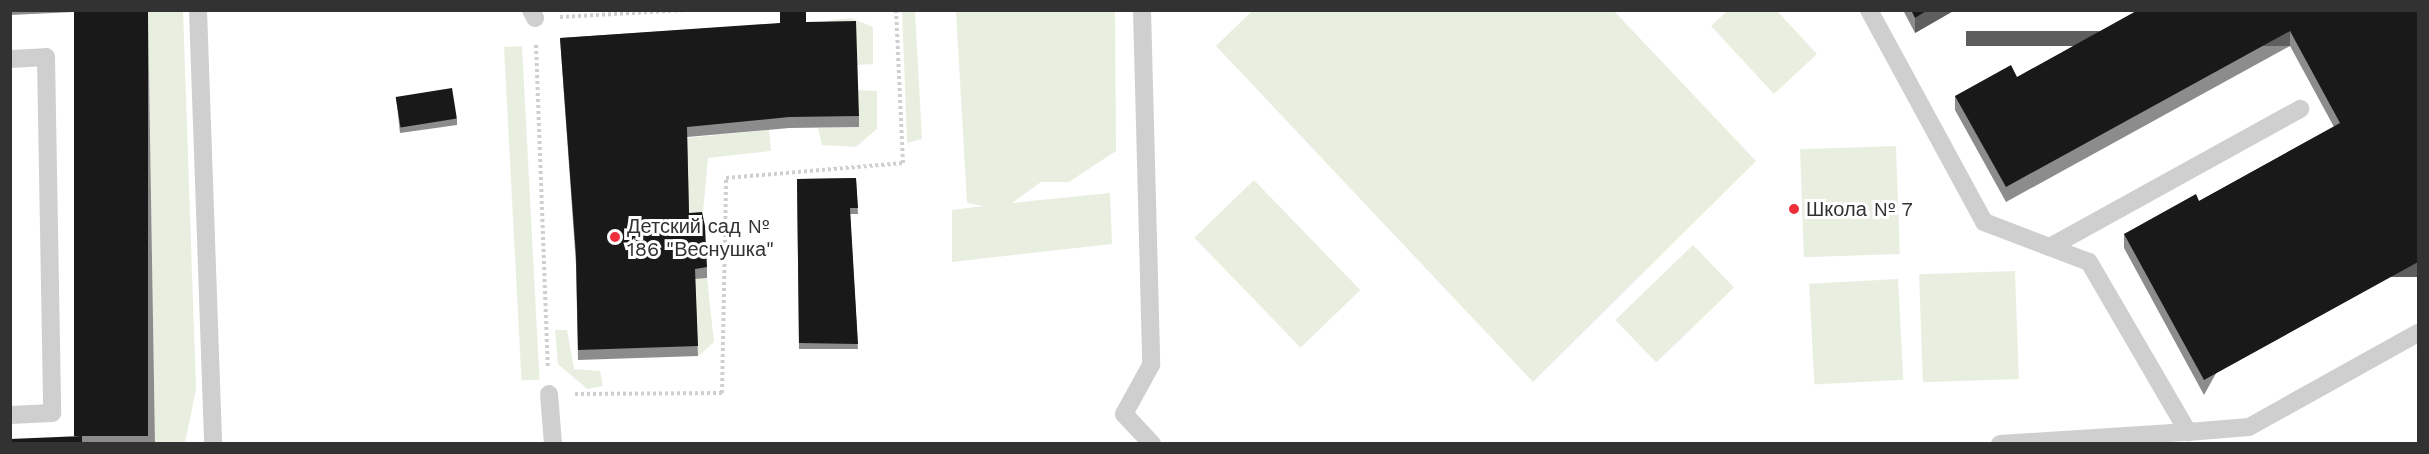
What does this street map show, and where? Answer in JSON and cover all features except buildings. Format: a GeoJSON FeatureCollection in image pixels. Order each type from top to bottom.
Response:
{"type":"FeatureCollection","features":[{"type":"Feature","properties":{"kind":"lane"},"geometry":{"type":"LineString","coordinates":[[198,10],[213,444]]}},
{"type":"Feature","properties":{"kind":"lane"},"geometry":{"type":"LineString","coordinates":[[1142,10],[1151,365],[1124,414],[1152,444]]}},
{"type":"Feature","properties":{"kind":"lane"},"geometry":{"type":"LineString","coordinates":[[1869,10],[1984,222],[2089,262],[2188,432]]}},
{"type":"Feature","properties":{"kind":"lane"},"geometry":{"type":"LineString","coordinates":[[10,59],[46,57],[52,413],[10,416]]}},
{"type":"Feature","properties":{"kind":"lane"},"geometry":{"type":"LineString","coordinates":[[2050,248],[2300,109]]}},
{"type":"Feature","properties":{"kind":"lane"},"geometry":{"type":"LineString","coordinates":[[2000,444],[2090,441],[2249,427],[2418,333]]}},
{"type":"Feature","properties":{"kind":"lane"},"geometry":{"type":"LineString","coordinates":[[549,394],[553,444]]}},
{"type":"Feature","properties":{"kind":"path"},"geometry":{"type":"LineString","coordinates":[[686,10],[533,14],[549,394],[722,393],[726,178],[903,163],[896,10]]}},
{"type":"Feature","properties":{"kind":"green space"},"geometry":{"type":"Polygon","coordinates":[[[148,11],[183,11],[196,389],[185,443],[155,443],[148,11]]]}},
{"type":"Feature","properties":{"kind":"green space"},"geometry":{"type":"Polygon","coordinates":[[[902,11],[915,11],[922,139],[907,143],[902,11]]]}},
{"type":"Feature","properties":{"kind":"green space"},"geometry":{"type":"Polygon","coordinates":[[[956,11],[1115,11],[1116,151],[1069,182],[1041,182],[1012,203],[1110,193],[1112,244],[952,262],[952,210],[984,206],[967,203],[956,11]]]}},
{"type":"Feature","properties":{"kind":"green space"},"geometry":{"type":"Polygon","coordinates":[[[1252,11],[1614,11],[1756,161],[1533,382],[1216,46],[1252,11]]]}},
{"type":"Feature","properties":{"kind":"green space"},"geometry":{"type":"Polygon","coordinates":[[[1727,11],[1777,11],[1817,54],[1774,94],[1711,26],[1727,11]]]}},
{"type":"Feature","properties":{"kind":"green space"},"geometry":{"type":"Polygon","coordinates":[[[851,18],[873,27],[873,64],[857,65],[826,32],[826,21],[851,18]]]}},
{"type":"Feature","properties":{"kind":"green space"},"geometry":{"type":"Polygon","coordinates":[[[522,46],[539,380],[522,380],[504,47],[522,46]]]}},
{"type":"Feature","properties":{"kind":"green space"},"geometry":{"type":"Polygon","coordinates":[[[858,90],[877,91],[877,129],[856,147],[822,145],[818,128],[859,127],[858,90]]]}},
{"type":"Feature","properties":{"kind":"green space"},"geometry":{"type":"Polygon","coordinates":[[[769,130],[771,151],[708,158],[702,222],[689,223],[687,138],[769,130]]]}},
{"type":"Feature","properties":{"kind":"green space"},"geometry":{"type":"Polygon","coordinates":[[[1896,146],[1900,254],[1804,257],[1800,149],[1896,146]]]}},
{"type":"Feature","properties":{"kind":"green space"},"geometry":{"type":"Polygon","coordinates":[[[1254,180],[1360,290],[1301,348],[1194,238],[1254,180]]]}},
{"type":"Feature","properties":{"kind":"green space"},"geometry":{"type":"Polygon","coordinates":[[[1693,245],[1734,287],[1656,362],[1615,320],[1693,245]]]}},
{"type":"Feature","properties":{"kind":"green space"},"geometry":{"type":"Polygon","coordinates":[[[2015,271],[2019,379],[1923,382],[1919,274],[2015,271]]]}},
{"type":"Feature","properties":{"kind":"green space"},"geometry":{"type":"Polygon","coordinates":[[[707,278],[714,342],[698,356],[695,279],[707,278]]]}},
{"type":"Feature","properties":{"kind":"green space"},"geometry":{"type":"Polygon","coordinates":[[[1898,279],[1903,380],[1814,385],[1809,284],[1898,279]]]}},
{"type":"Feature","properties":{"kind":"green space"},"geometry":{"type":"Polygon","coordinates":[[[555,330],[567,330],[574,369],[600,371],[603,386],[587,389],[558,364],[555,330]]]}},
{"type":"Feature","properties":{"kind":"place","name":"Школа № 7"},"geometry":{"type":"Point","coordinates":[1794,209]}},
{"type":"Feature","properties":{"kind":"place","name":"Детский сад № 186 \"Веснушка\""},"geometry":{"type":"Point","coordinates":[615,237]}}]}
